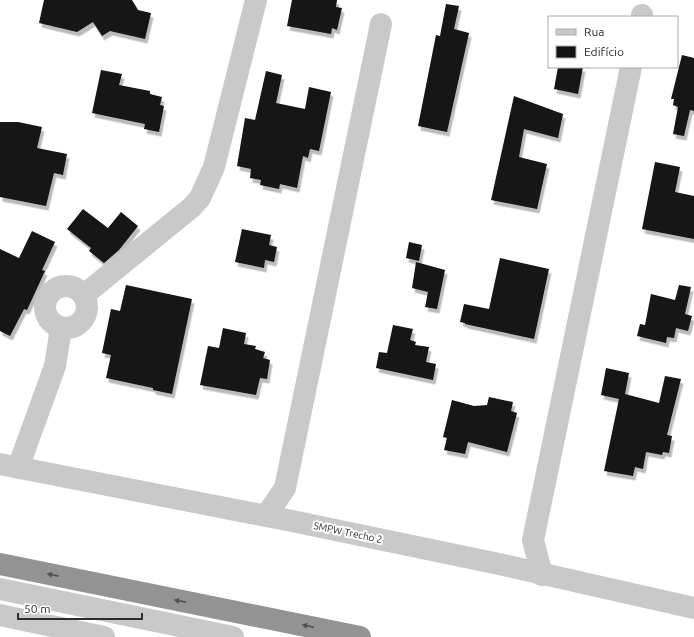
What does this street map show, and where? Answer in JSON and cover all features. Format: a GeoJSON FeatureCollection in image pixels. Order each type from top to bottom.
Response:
{"type":"FeatureCollection","features":[{"type":"Feature","properties":{"kind":"highway"},"geometry":{"type":"LineString","coordinates":[[0,564],[360,637]]}},
{"type":"Feature","properties":{"kind":"street"},"geometry":{"type":"LineString","coordinates":[[84,295],[192,207],[200,198],[214,167],[256,0]]}},
{"type":"Feature","properties":{"kind":"street"},"geometry":{"type":"LineString","coordinates":[[266,516],[285,488],[381,24]]}},
{"type":"Feature","properties":{"kind":"street"},"geometry":{"type":"LineString","coordinates":[[542,575],[533,540],[631,68]]}},
{"type":"Feature","properties":{"kind":"street"},"geometry":{"type":"LineString","coordinates":[[72,286],[84,295],[87,301],[86,316],[76,326],[61,328],[49,319],[46,313],[45,305],[51,292],[57,288],[72,286]]}},
{"type":"Feature","properties":{"kind":"street"},"geometry":{"type":"LineString","coordinates":[[9,466],[55,366],[61,328]]}},
{"type":"Feature","properties":{"kind":"street","name":"SMPW Trecho 2"},"geometry":{"type":"LineString","coordinates":[[9,466],[292,521],[499,564],[542,575],[694,608]]}},
{"type":"Feature","properties":{"kind":"street"},"geometry":{"type":"LineString","coordinates":[[285,488],[292,521]]}},
{"type":"Feature","properties":{"kind":"street"},"geometry":{"type":"LineString","coordinates":[[499,564],[533,540]]}},
{"type":"Feature","properties":{"kind":"street"},"geometry":{"type":"LineString","coordinates":[[0,589],[233,637]]}},
{"type":"Feature","properties":{"kind":"street"},"geometry":{"type":"LineString","coordinates":[[0,615],[104,637]]}},
{"type":"Feature","properties":{"kind":"building"},"geometry":{"type":"Polygon","coordinates":[[[44,0],[132,0],[138,10],[151,13],[145,39],[110,31],[102,36],[93,22],[77,32],[39,23],[44,0]]]}},
{"type":"Feature","properties":{"kind":"building"},"geometry":{"type":"Polygon","coordinates":[[[292,0],[337,0],[336,7],[342,8],[337,30],[332,28],[331,34],[287,26],[292,0]]]}},
{"type":"Feature","properties":{"kind":"building"},"geometry":{"type":"Polygon","coordinates":[[[446,4],[459,6],[454,29],[469,33],[447,132],[418,126],[436,35],[440,36],[446,4]]]}},
{"type":"Feature","properties":{"kind":"building"},"geometry":{"type":"Polygon","coordinates":[[[682,55],[694,58],[694,111],[690,110],[684,136],[673,134],[678,107],[673,105],[674,99],[671,99],[682,55]]]}},
{"type":"Feature","properties":{"kind":"building"},"geometry":{"type":"Polygon","coordinates":[[[558,68],[583,68],[578,94],[554,89],[558,68]]]}},
{"type":"Feature","properties":{"kind":"building"},"geometry":{"type":"Polygon","coordinates":[[[101,70],[122,74],[119,85],[150,91],[150,94],[162,97],[160,105],[164,106],[159,132],[144,129],[145,124],[92,113],[101,70]]]}},
{"type":"Feature","properties":{"kind":"building"},"geometry":{"type":"Polygon","coordinates":[[[266,71],[282,75],[276,103],[305,109],[309,87],[331,92],[319,151],[310,149],[308,158],[303,156],[297,188],[280,184],[279,189],[260,185],[261,180],[250,178],[251,169],[237,166],[245,118],[255,120],[266,71]]]}},
{"type":"Feature","properties":{"kind":"building"},"geometry":{"type":"Polygon","coordinates":[[[514,96],[563,114],[558,138],[524,129],[519,157],[547,164],[537,209],[491,200],[514,96]]]}},
{"type":"Feature","properties":{"kind":"building"},"geometry":{"type":"Polygon","coordinates":[[[0,122],[18,122],[42,127],[37,148],[67,154],[63,175],[54,173],[46,206],[0,197],[0,122]]]}},
{"type":"Feature","properties":{"kind":"building"},"geometry":{"type":"Polygon","coordinates":[[[655,162],[680,167],[675,192],[694,196],[694,239],[642,229],[655,162]]]}},
{"type":"Feature","properties":{"kind":"building"},"geometry":{"type":"Polygon","coordinates":[[[83,209],[108,228],[121,212],[138,226],[119,250],[104,263],[89,251],[91,248],[67,229],[83,209]]]}},
{"type":"Feature","properties":{"kind":"building"},"geometry":{"type":"Polygon","coordinates":[[[242,229],[271,235],[269,245],[277,247],[274,262],[265,260],[264,268],[235,262],[242,229]]]}},
{"type":"Feature","properties":{"kind":"building"},"geometry":{"type":"Polygon","coordinates":[[[32,231],[55,242],[42,270],[45,271],[27,310],[24,309],[10,336],[0,331],[0,249],[19,258],[32,231]]]}},
{"type":"Feature","properties":{"kind":"building"},"geometry":{"type":"Polygon","coordinates":[[[409,242],[422,245],[419,261],[406,258],[409,242]]]}},
{"type":"Feature","properties":{"kind":"building"},"geometry":{"type":"Polygon","coordinates":[[[500,258],[549,269],[534,339],[460,322],[464,304],[489,309],[500,258]]]}},
{"type":"Feature","properties":{"kind":"building"},"geometry":{"type":"Polygon","coordinates":[[[416,262],[445,270],[437,309],[425,307],[428,292],[412,288],[416,262]]]}},
{"type":"Feature","properties":{"kind":"building"},"geometry":{"type":"Polygon","coordinates":[[[126,285],[192,299],[172,394],[153,390],[153,388],[106,378],[111,355],[102,353],[111,309],[120,311],[126,285]]]}},
{"type":"Feature","properties":{"kind":"building"},"geometry":{"type":"Polygon","coordinates":[[[679,285],[691,287],[685,314],[692,316],[688,331],[676,328],[674,338],[667,337],[666,343],[637,336],[640,324],[645,325],[651,294],[675,300],[679,285]]]}},
{"type":"Feature","properties":{"kind":"building"},"geometry":{"type":"Polygon","coordinates":[[[393,325],[413,329],[410,340],[416,342],[415,345],[429,347],[426,362],[436,364],[433,380],[376,368],[379,352],[387,353],[393,325]]]}},
{"type":"Feature","properties":{"kind":"building"},"geometry":{"type":"Polygon","coordinates":[[[223,328],[246,333],[244,344],[256,346],[255,349],[265,352],[263,358],[270,360],[267,379],[260,378],[256,395],[200,385],[208,346],[219,348],[223,328]]]}},
{"type":"Feature","properties":{"kind":"building"},"geometry":{"type":"Polygon","coordinates":[[[606,368],[629,373],[625,394],[659,403],[665,376],[681,379],[667,435],[672,436],[669,453],[663,452],[662,455],[646,452],[643,469],[635,467],[633,476],[604,471],[619,399],[601,395],[606,368]]]}},
{"type":"Feature","properties":{"kind":"building"},"geometry":{"type":"Polygon","coordinates":[[[489,397],[513,402],[511,411],[517,413],[507,452],[468,442],[465,454],[444,450],[447,438],[443,437],[452,400],[474,406],[487,405],[489,397]]]}}]}
